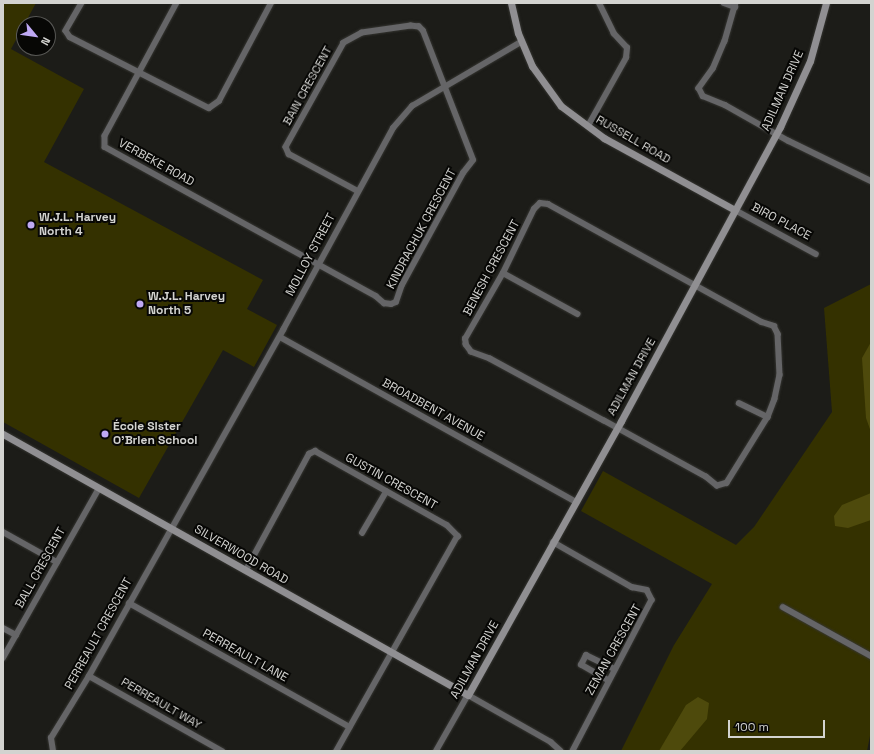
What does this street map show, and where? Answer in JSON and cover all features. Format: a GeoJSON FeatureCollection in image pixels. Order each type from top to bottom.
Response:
{"type":"FeatureCollection","features":[{"type":"Feature","properties":{"kind":"street"},"geometry":{"type":"LineString","coordinates":[[82,3],[66,31],[70,37],[204,108],[214,106],[219,101],[271,3]]}},
{"type":"Feature","properties":{"kind":"street","name":"VERBEKE ROAD"},"geometry":{"type":"LineString","coordinates":[[177,3],[105,136],[105,147],[319,264]]}},
{"type":"Feature","properties":{"kind":"street","name":"RUSSELL ROAD"},"geometry":{"type":"LineString","coordinates":[[511,3],[521,42],[532,66],[561,106],[604,138],[735,210]]}},
{"type":"Feature","properties":{"kind":"street"},"geometry":{"type":"LineString","coordinates":[[588,126],[626,58],[627,48],[614,34],[599,3]]}},
{"type":"Feature","properties":{"kind":"street"},"geometry":{"type":"LineString","coordinates":[[724,3],[735,5],[725,41],[712,69],[700,88],[703,96],[725,105],[776,133],[871,181]]}},
{"type":"Feature","properties":{"kind":"street","name":"ADILMAN DRIVE"},"geometry":{"type":"LineString","coordinates":[[436,751],[617,428],[776,133],[810,61],[826,3]]}},
{"type":"Feature","properties":{"kind":"street","name":"BAIN CRESCENT"},"geometry":{"type":"LineString","coordinates":[[358,191],[289,154],[286,147],[344,43],[362,33],[419,27],[423,31],[444,87]]}},
{"type":"Feature","properties":{"kind":"street","name":"MOLLOY STREET"},"geometry":{"type":"LineString","coordinates":[[172,528],[280,337],[358,191],[403,116],[412,106],[521,42]]}},
{"type":"Feature","properties":{"kind":"street","name":"KINDRACHUK CRESCENT"},"geometry":{"type":"LineString","coordinates":[[319,264],[376,296],[384,303],[396,302],[402,284],[459,180],[473,160],[444,87]]}},
{"type":"Feature","properties":{"kind":"street","name":"BENESH CRESCENT"},"geometry":{"type":"LineString","coordinates":[[617,428],[490,359],[471,352],[466,345],[465,339],[503,273],[534,209],[540,204],[548,204],[695,285],[774,326],[778,334],[780,375],[768,417]]}},
{"type":"Feature","properties":{"kind":"street","name":"BIRO PLACE"},"geometry":{"type":"LineString","coordinates":[[735,210],[816,254]]}},
{"type":"Feature","properties":{"kind":"street"},"geometry":{"type":"LineString","coordinates":[[503,273],[578,314]]}},
{"type":"Feature","properties":{"kind":"street","name":"BROADBENT AVENUE"},"geometry":{"type":"LineString","coordinates":[[280,337],[576,502]]}},
{"type":"Feature","properties":{"kind":"street"},"geometry":{"type":"LineString","coordinates":[[617,428],[717,486],[728,483],[768,417],[739,403]]}},
{"type":"Feature","properties":{"kind":"street","name":"SILVERWOOD ROAD"},"geometry":{"type":"LineString","coordinates":[[3,434],[468,695]]}},
{"type":"Feature","properties":{"kind":"street","name":"GUSTIN CRESCENT"},"geometry":{"type":"LineString","coordinates":[[246,570],[309,454],[315,451],[447,525],[458,536],[392,652]]}},
{"type":"Feature","properties":{"kind":"street","name":"BALL CRESCENT"},"geometry":{"type":"LineString","coordinates":[[3,658],[98,488]]}},
{"type":"Feature","properties":{"kind":"street"},"geometry":{"type":"LineString","coordinates":[[362,533],[386,492]]}},
{"type":"Feature","properties":{"kind":"street","name":"PERREAULT CRESCENT"},"geometry":{"type":"LineString","coordinates":[[53,751],[51,738],[89,676],[172,528]]}},
{"type":"Feature","properties":{"kind":"street"},"geometry":{"type":"LineString","coordinates":[[3,532],[57,562]]}},
{"type":"Feature","properties":{"kind":"street","name":"ZEMAN CRESCENT"},"geometry":{"type":"LineString","coordinates":[[554,542],[632,587],[643,588],[651,596],[651,605],[580,735],[578,747],[573,751]]}},
{"type":"Feature","properties":{"kind":"street","name":"PERREAULT LANE"},"geometry":{"type":"LineString","coordinates":[[130,603],[350,727]]}},
{"type":"Feature","properties":{"kind":"street"},"geometry":{"type":"LineString","coordinates":[[783,607],[871,656]]}},
{"type":"Feature","properties":{"kind":"street"},"geometry":{"type":"LineString","coordinates":[[3,628],[16,635]]}},
{"type":"Feature","properties":{"kind":"street"},"geometry":{"type":"LineString","coordinates":[[337,751],[392,652]]}},
{"type":"Feature","properties":{"kind":"street"},"geometry":{"type":"LineString","coordinates":[[609,681],[581,665],[586,655],[615,669]]}},
{"type":"Feature","properties":{"kind":"street","name":"PERREAULT WAY"},"geometry":{"type":"LineString","coordinates":[[89,676],[222,751]]}},
{"type":"Feature","properties":{"kind":"street"},"geometry":{"type":"LineString","coordinates":[[468,695],[551,742],[561,751]]}},
{"type":"Feature","properties":{"kind":"shaded area"},"geometry":{"type":"Polygon","coordinates":[[[3,3],[36,3],[29,16],[16,16],[16,40],[11,49],[16,52],[16,56],[24,56],[84,89],[44,162],[263,280],[247,309],[277,325],[254,367],[223,350],[139,498],[3,422],[3,3]]]}},
{"type":"Feature","properties":{"kind":"shaded area"},"geometry":{"type":"Polygon","coordinates":[[[871,284],[871,731],[867,751],[621,751],[674,645],[712,584],[581,511],[603,471],[736,545],[754,527],[832,412],[824,308],[871,284]]]}},
{"type":"Feature","properties":{"kind":"shaded area"},"geometry":{"type":"Polygon","coordinates":[[[871,342],[871,432],[866,418],[862,358],[871,342]]]}},
{"type":"Feature","properties":{"kind":"shaded area"},"geometry":{"type":"Polygon","coordinates":[[[871,493],[871,520],[848,528],[835,526],[834,516],[842,505],[871,493]]]}},
{"type":"Feature","properties":{"kind":"shaded area"},"geometry":{"type":"Polygon","coordinates":[[[698,697],[709,703],[707,719],[680,751],[659,751],[686,705],[698,697]]]}},
{"type":"Feature","properties":{"kind":"place","name":"W.J.L. Harvey North 4"},"geometry":{"type":"Point","coordinates":[31,225]}},
{"type":"Feature","properties":{"kind":"place","name":"W.J.L. Harvey North 5"},"geometry":{"type":"Point","coordinates":[140,304]}},
{"type":"Feature","properties":{"kind":"place","name":"École Sister O'Brien School"},"geometry":{"type":"Point","coordinates":[105,434]}}]}
